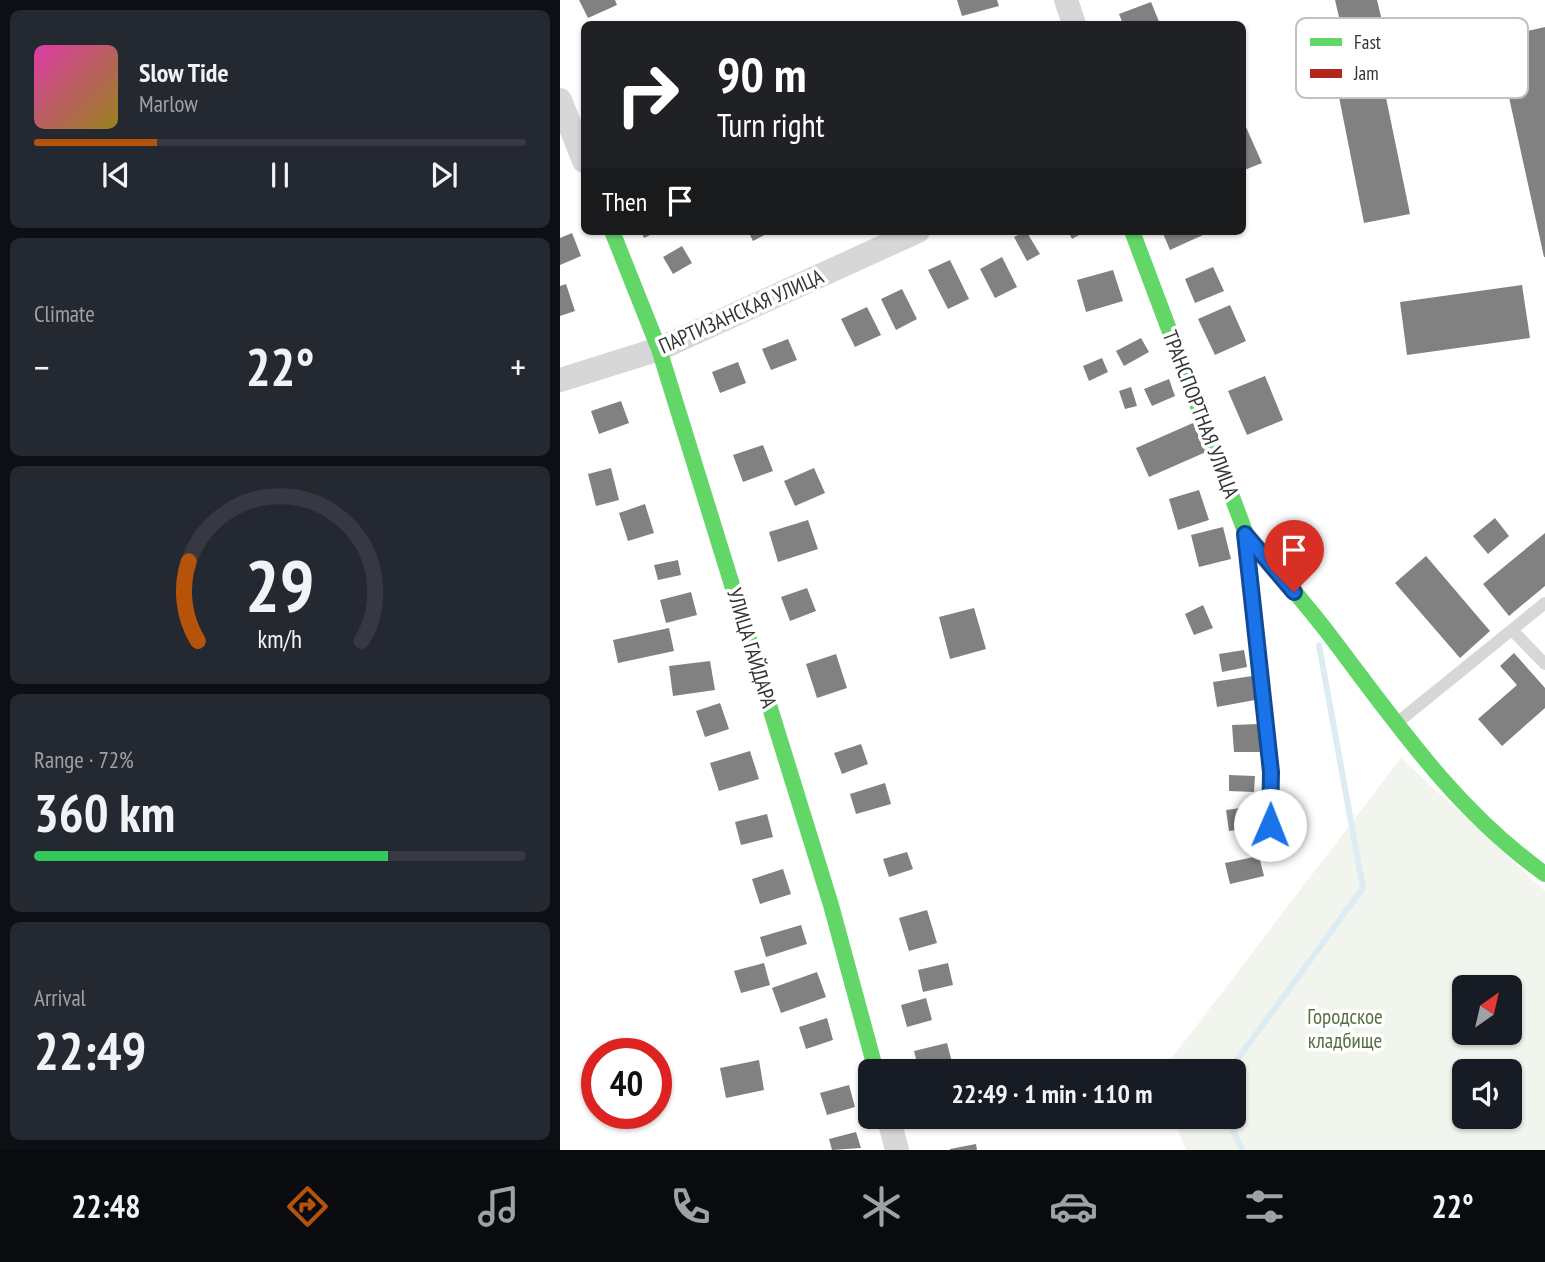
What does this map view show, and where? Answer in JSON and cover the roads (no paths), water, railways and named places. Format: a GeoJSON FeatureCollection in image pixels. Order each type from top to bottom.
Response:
{"type":"FeatureCollection","features":[{"type":"Feature","properties":{"kind":"street"},"geometry":{"type":"LineString","coordinates":[[1066,0],[1073,21]]}},
{"type":"Feature","properties":{"kind":"street"},"geometry":{"type":"LineString","coordinates":[[560,100],[581,153]]}},
{"type":"Feature","properties":{"kind":"street","name":"УЛИЦА ГАЙДАРА"},"geometry":{"type":"LineString","coordinates":[[614,235],[659,348],[831,905],[873,1059]]}},
{"type":"Feature","properties":{"kind":"street","name":"ПАРТИЗАНСКАЯ УЛИЦА"},"geometry":{"type":"LineString","coordinates":[[560,380],[659,348],[909,235]]}},
{"type":"Feature","properties":{"kind":"street","name":"ТРАНСПОРТНАЯ УЛИЦА"},"geometry":{"type":"LineString","coordinates":[[1133,235],[1245,534],[1271,772],[1270,852]]}},
{"type":"Feature","properties":{"kind":"street"},"geometry":{"type":"LineString","coordinates":[[1245,534],[1326,631],[1433,774],[1507,850],[1545,874]]}},
{"type":"Feature","properties":{"kind":"street"},"geometry":{"type":"LineString","coordinates":[[891,1129],[897,1150]]}},
{"type":"Feature","properties":{"kind":"lane"},"geometry":{"type":"LineString","coordinates":[[1395,725],[1545,603]]}},
{"type":"Feature","properties":{"kind":"lane"},"geometry":{"type":"LineString","coordinates":[[1512,630],[1545,664]]}},
{"type":"Feature","properties":{"kind":"waterway"},"geometry":{"type":"LineString","coordinates":[[1238,1059],[1363,888],[1319,645]]}},
{"type":"Feature","properties":{"kind":"waterway"},"geometry":{"type":"LineString","coordinates":[[1233,1129],[1242,1150]]}},
{"type":"Feature","properties":{"kind":"park label","name":"Городское кладбище"},"geometry":{"type":"Point","coordinates":[1345,1028]}}]}
